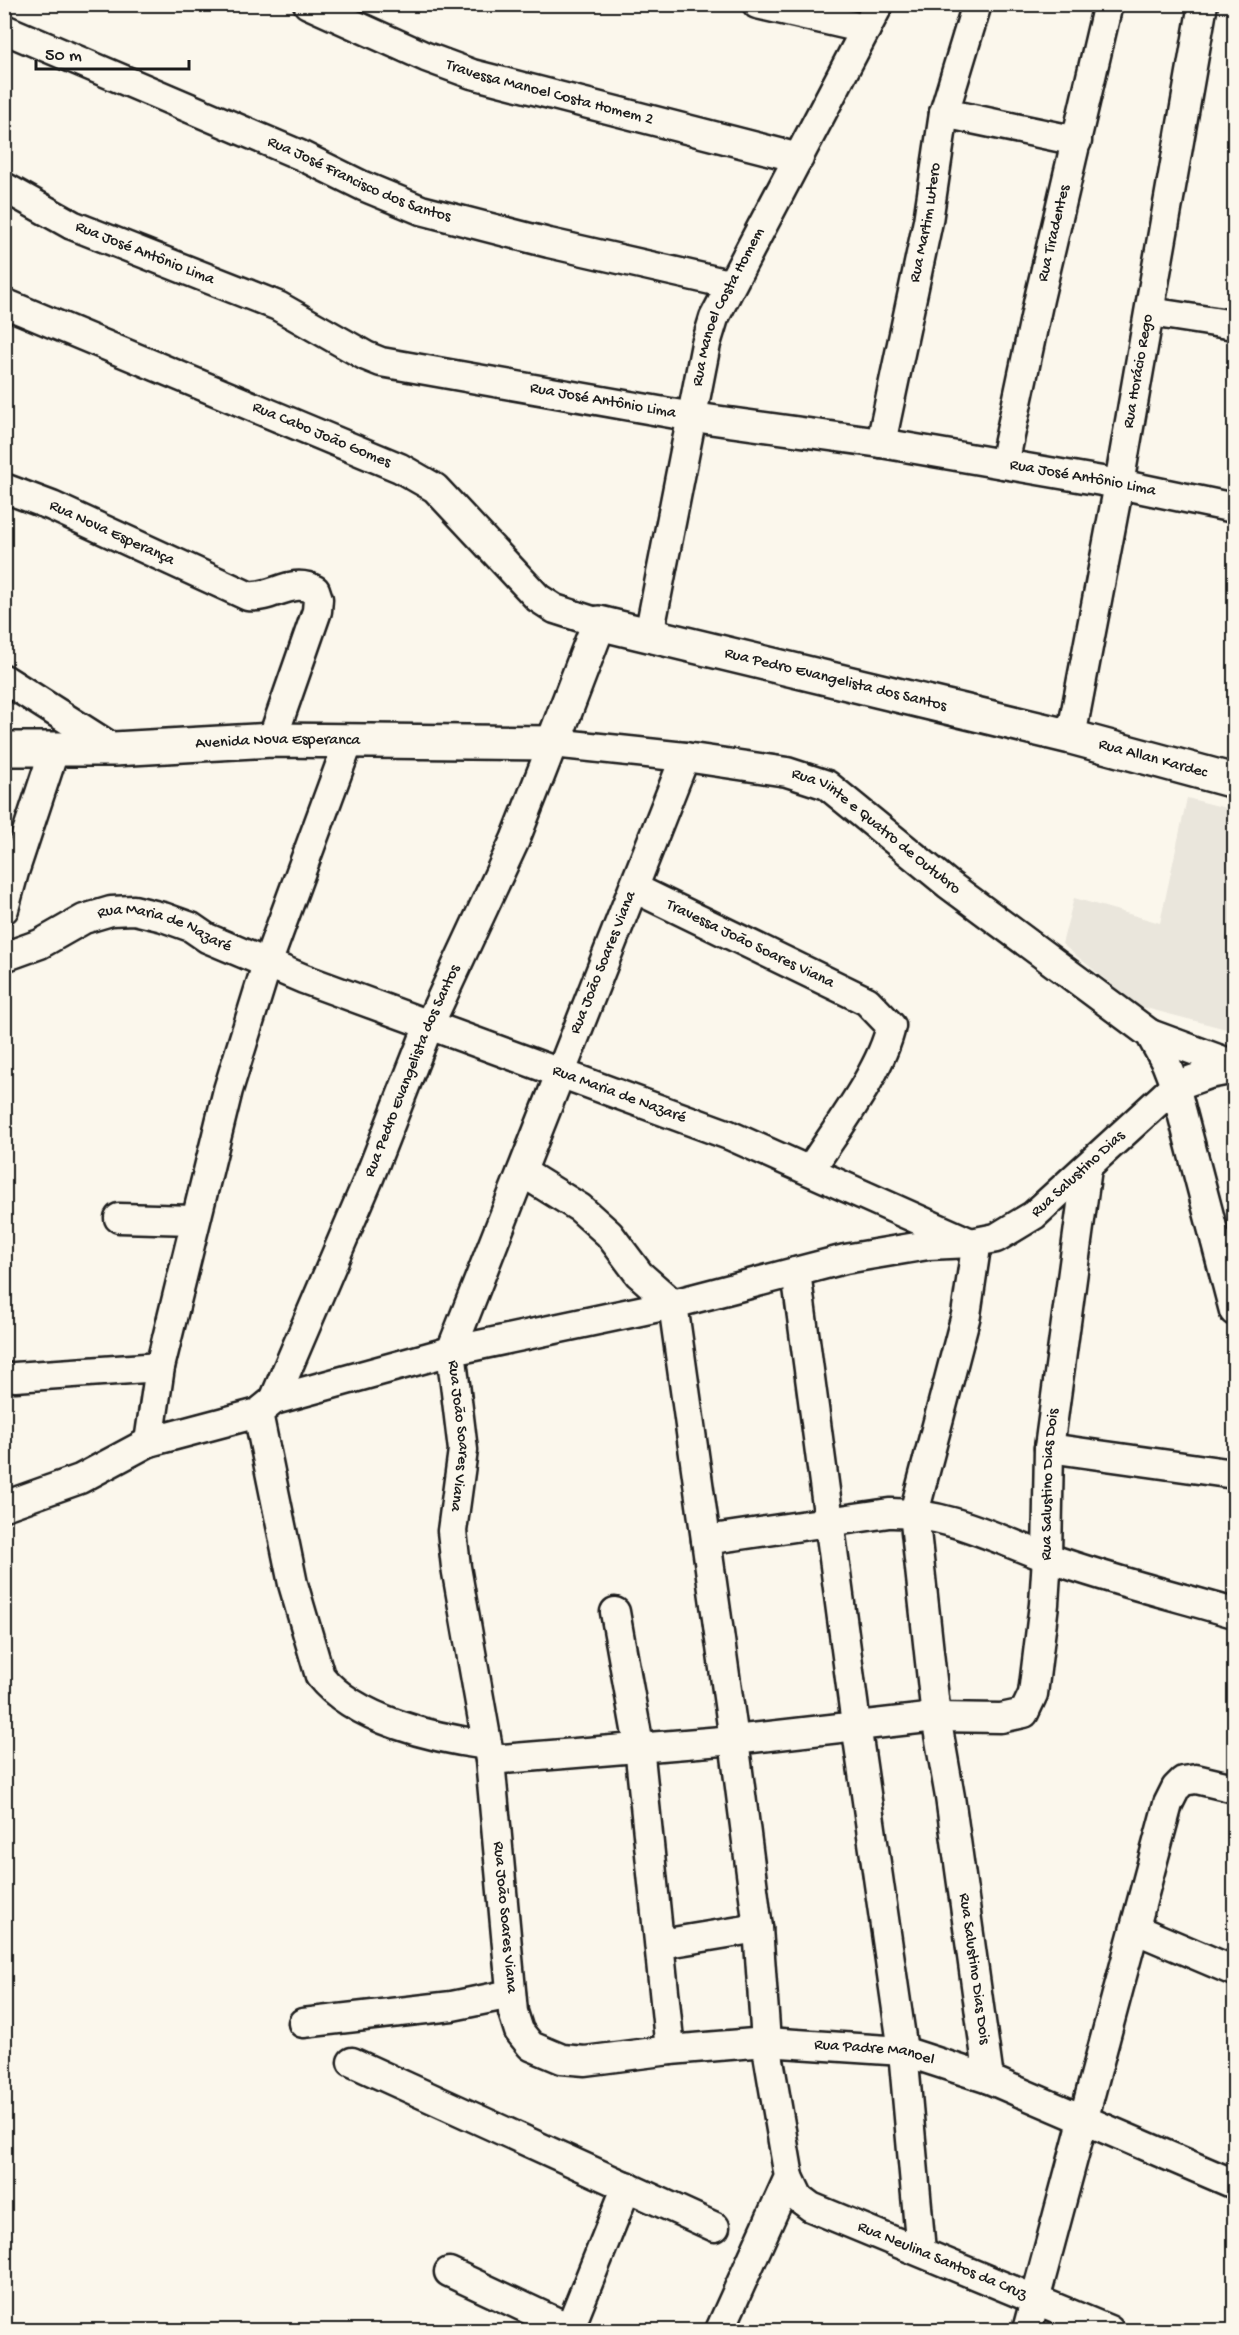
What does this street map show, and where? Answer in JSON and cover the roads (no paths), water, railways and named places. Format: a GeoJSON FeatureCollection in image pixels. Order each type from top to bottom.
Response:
{"type":"FeatureCollection","features":[{"type":"Feature","properties":{"kind":"main road","name":"Rua Pedro Evangelista dos Santos"},"geometry":{"type":"LineString","coordinates":[[599,623],[1071,737]]}},
{"type":"Feature","properties":{"kind":"main road"},"geometry":{"type":"LineString","coordinates":[[554,743],[599,623]]}},
{"type":"Feature","properties":{"kind":"main road","name":"Rua Allan Kardec"},"geometry":{"type":"LineString","coordinates":[[1071,737],[1234,781]]}},
{"type":"Feature","properties":{"kind":"main road","name":"Avenida Nova Esperanca"},"geometry":{"type":"LineString","coordinates":[[4,750],[114,749],[272,740],[554,743]]}},
{"type":"Feature","properties":{"kind":"street","name":"Travessa Manoel Costa Homem 2"},"geometry":{"type":"LineString","coordinates":[[308,4],[426,57],[482,77],[799,158]]}},
{"type":"Feature","properties":{"kind":"street"},"geometry":{"type":"LineString","coordinates":[[757,4],[872,17]]}},
{"type":"Feature","properties":{"kind":"street","name":"Rua Martim Lutero"},"geometry":{"type":"LineString","coordinates":[[881,443],[928,221],[944,113],[977,4]]}},
{"type":"Feature","properties":{"kind":"street","name":"Rua Tiradentes"},"geometry":{"type":"LineString","coordinates":[[1004,464],[1108,4]]}},
{"type":"Feature","properties":{"kind":"street","name":"Rua Horácio Rego"},"geometry":{"type":"LineString","coordinates":[[1071,737],[1150,312],[1203,4]]}},
{"type":"Feature","properties":{"kind":"street","name":"Rua Manoel Costa Homem"},"geometry":{"type":"LineString","coordinates":[[649,635],[706,344],[714,318],[729,284],[799,158],[872,17]]}},
{"type":"Feature","properties":{"kind":"street","name":"Rua José Francisco dos Santos"},"geometry":{"type":"LineString","coordinates":[[4,29],[300,155],[363,186],[421,210],[549,243],[729,284]]}},
{"type":"Feature","properties":{"kind":"street"},"geometry":{"type":"LineString","coordinates":[[944,113],[1077,141]]}},
{"type":"Feature","properties":{"kind":"street","name":"Rua José Antônio Lima"},"geometry":{"type":"LineString","coordinates":[[4,188],[72,225],[278,306],[341,343],[381,362],[693,417],[881,443],[1004,464],[1119,484],[1234,508]]}},
{"type":"Feature","properties":{"kind":"street","name":"Rua Cabo João Gomes"},"geometry":{"type":"LineString","coordinates":[[4,303],[400,468],[435,488],[538,598],[555,609],[599,623]]}},
{"type":"Feature","properties":{"kind":"street"},"geometry":{"type":"LineString","coordinates":[[1150,312],[1234,325]]}},
{"type":"Feature","properties":{"kind":"street","name":"Rua Nova Esperança"},"geometry":{"type":"LineString","coordinates":[[4,488],[52,506],[255,597],[297,584],[315,590],[318,599],[314,619],[272,740]]}},
{"type":"Feature","properties":{"kind":"street"},"geometry":{"type":"LineString","coordinates":[[4,680],[114,749]]}},
{"type":"Feature","properties":{"kind":"street"},"geometry":{"type":"LineString","coordinates":[[149,1442],[160,1367],[194,1220],[228,1090],[268,962],[349,741]]}},
{"type":"Feature","properties":{"kind":"street","name":"Rua Vinte e Quatro de Outubro"},"geometry":{"type":"LineString","coordinates":[[554,743],[685,757],[787,772],[827,785],[948,884],[1150,1034],[1234,1067]]}},
{"type":"Feature","properties":{"kind":"street","name":"Rua Pedro Evangelista dos Santos"},"geometry":{"type":"LineString","coordinates":[[266,1407],[369,1178],[429,1025],[515,840],[554,743]]}},
{"type":"Feature","properties":{"kind":"street"},"geometry":{"type":"LineString","coordinates":[[4,909],[54,751]]}},
{"type":"Feature","properties":{"kind":"street","name":"Rua João Soares Viana"},"geometry":{"type":"LineString","coordinates":[[512,2003],[488,1753],[452,1532],[463,1449],[451,1351],[685,757]]}},
{"type":"Feature","properties":{"kind":"street","name":"Travessa João Soares Viana"},"geometry":{"type":"LineString","coordinates":[[634,888],[867,1001],[891,1026],[888,1040],[810,1170]]}},
{"type":"Feature","properties":{"kind":"street","name":"Rua Maria de Nazaré"},"geometry":{"type":"LineString","coordinates":[[4,957],[40,944],[84,919],[111,911],[134,910],[191,927],[207,938],[304,979],[339,989],[429,1025],[729,1135],[971,1243]]}},
{"type":"Feature","properties":{"kind":"street","name":"Rua Vinte e Quatro de Outubro"},"geometry":{"type":"LineString","coordinates":[[1150,1034],[1166,1063],[1175,1086],[1234,1067]]}},
{"type":"Feature","properties":{"kind":"street"},"geometry":{"type":"LineString","coordinates":[[1175,1086],[1228,1269],[1234,1311]]}},
{"type":"Feature","properties":{"kind":"street","name":"Rua Salustino Dias"},"geometry":{"type":"LineString","coordinates":[[4,1506],[80,1479],[149,1442],[451,1351],[673,1304],[897,1249],[971,1243],[996,1238],[1034,1215],[1175,1086]]}},
{"type":"Feature","properties":{"kind":"street","name":"Rua Salustino Dias Dois"},"geometry":{"type":"LineString","coordinates":[[936,1717],[1015,1717],[1024,1713],[1030,1704],[1047,1557],[1049,1448],[1087,1168]]}},
{"type":"Feature","properties":{"kind":"street"},"geometry":{"type":"LineString","coordinates":[[522,1172],[580,1208],[609,1234],[639,1274],[673,1304],[758,1928],[766,2042],[789,2177],[720,2331]]}},
{"type":"Feature","properties":{"kind":"street"},"geometry":{"type":"LineString","coordinates":[[119,1218],[194,1220]]}},
{"type":"Feature","properties":{"kind":"street"},"geometry":{"type":"LineString","coordinates":[[914,1513],[966,1315],[975,1254],[971,1243]]}},
{"type":"Feature","properties":{"kind":"street"},"geometry":{"type":"LineString","coordinates":[[796,1272],[856,1724],[903,2051],[921,2251]]}},
{"type":"Feature","properties":{"kind":"street"},"geometry":{"type":"LineString","coordinates":[[15,1377],[160,1367]]}},
{"type":"Feature","properties":{"kind":"street"},"geometry":{"type":"LineString","coordinates":[[266,1407],[293,1584],[320,1676],[329,1687],[343,1697],[400,1725],[488,1753],[734,1740],[856,1724],[936,1717]]}},
{"type":"Feature","properties":{"kind":"street"},"geometry":{"type":"LineString","coordinates":[[1049,1448],[1234,1474]]}},
{"type":"Feature","properties":{"kind":"street"},"geometry":{"type":"LineString","coordinates":[[706,1540],[889,1513],[914,1513],[969,1528],[1047,1557],[1234,1614]]}},
{"type":"Feature","properties":{"kind":"street","name":"Rua Salustino Dias Dois"},"geometry":{"type":"LineString","coordinates":[[914,1513],[936,1717],[950,1797],[989,2079]]}},
{"type":"Feature","properties":{"kind":"street"},"geometry":{"type":"LineString","coordinates":[[615,1612],[639,1746],[670,2050]]}},
{"type":"Feature","properties":{"kind":"street"},"geometry":{"type":"LineString","coordinates":[[1027,2331],[1168,1804],[1176,1788],[1183,1781],[1196,1779],[1234,1788]]}},
{"type":"Feature","properties":{"kind":"street"},"geometry":{"type":"LineString","coordinates":[[661,1944],[758,1928]]}},
{"type":"Feature","properties":{"kind":"street"},"geometry":{"type":"LineString","coordinates":[[1135,1929],[1234,1971]]}},
{"type":"Feature","properties":{"kind":"street"},"geometry":{"type":"LineString","coordinates":[[303,2023],[452,2006],[512,2003]]}},
{"type":"Feature","properties":{"kind":"street","name":"Rua Padre Manoel"},"geometry":{"type":"LineString","coordinates":[[512,2003],[519,2031],[531,2046],[562,2059],[585,2061],[670,2050],[766,2042],[903,2051],[989,2079],[1234,2184]]}},
{"type":"Feature","properties":{"kind":"street"},"geometry":{"type":"LineString","coordinates":[[352,2062],[715,2227]]}},
{"type":"Feature","properties":{"kind":"street","name":"Rua Neulina Santos da Cruz"},"geometry":{"type":"LineString","coordinates":[[789,2177],[799,2198],[811,2207],[1109,2331]]}},
{"type":"Feature","properties":{"kind":"street"},"geometry":{"type":"LineString","coordinates":[[449,2272],[571,2330],[627,2186]]}}]}
